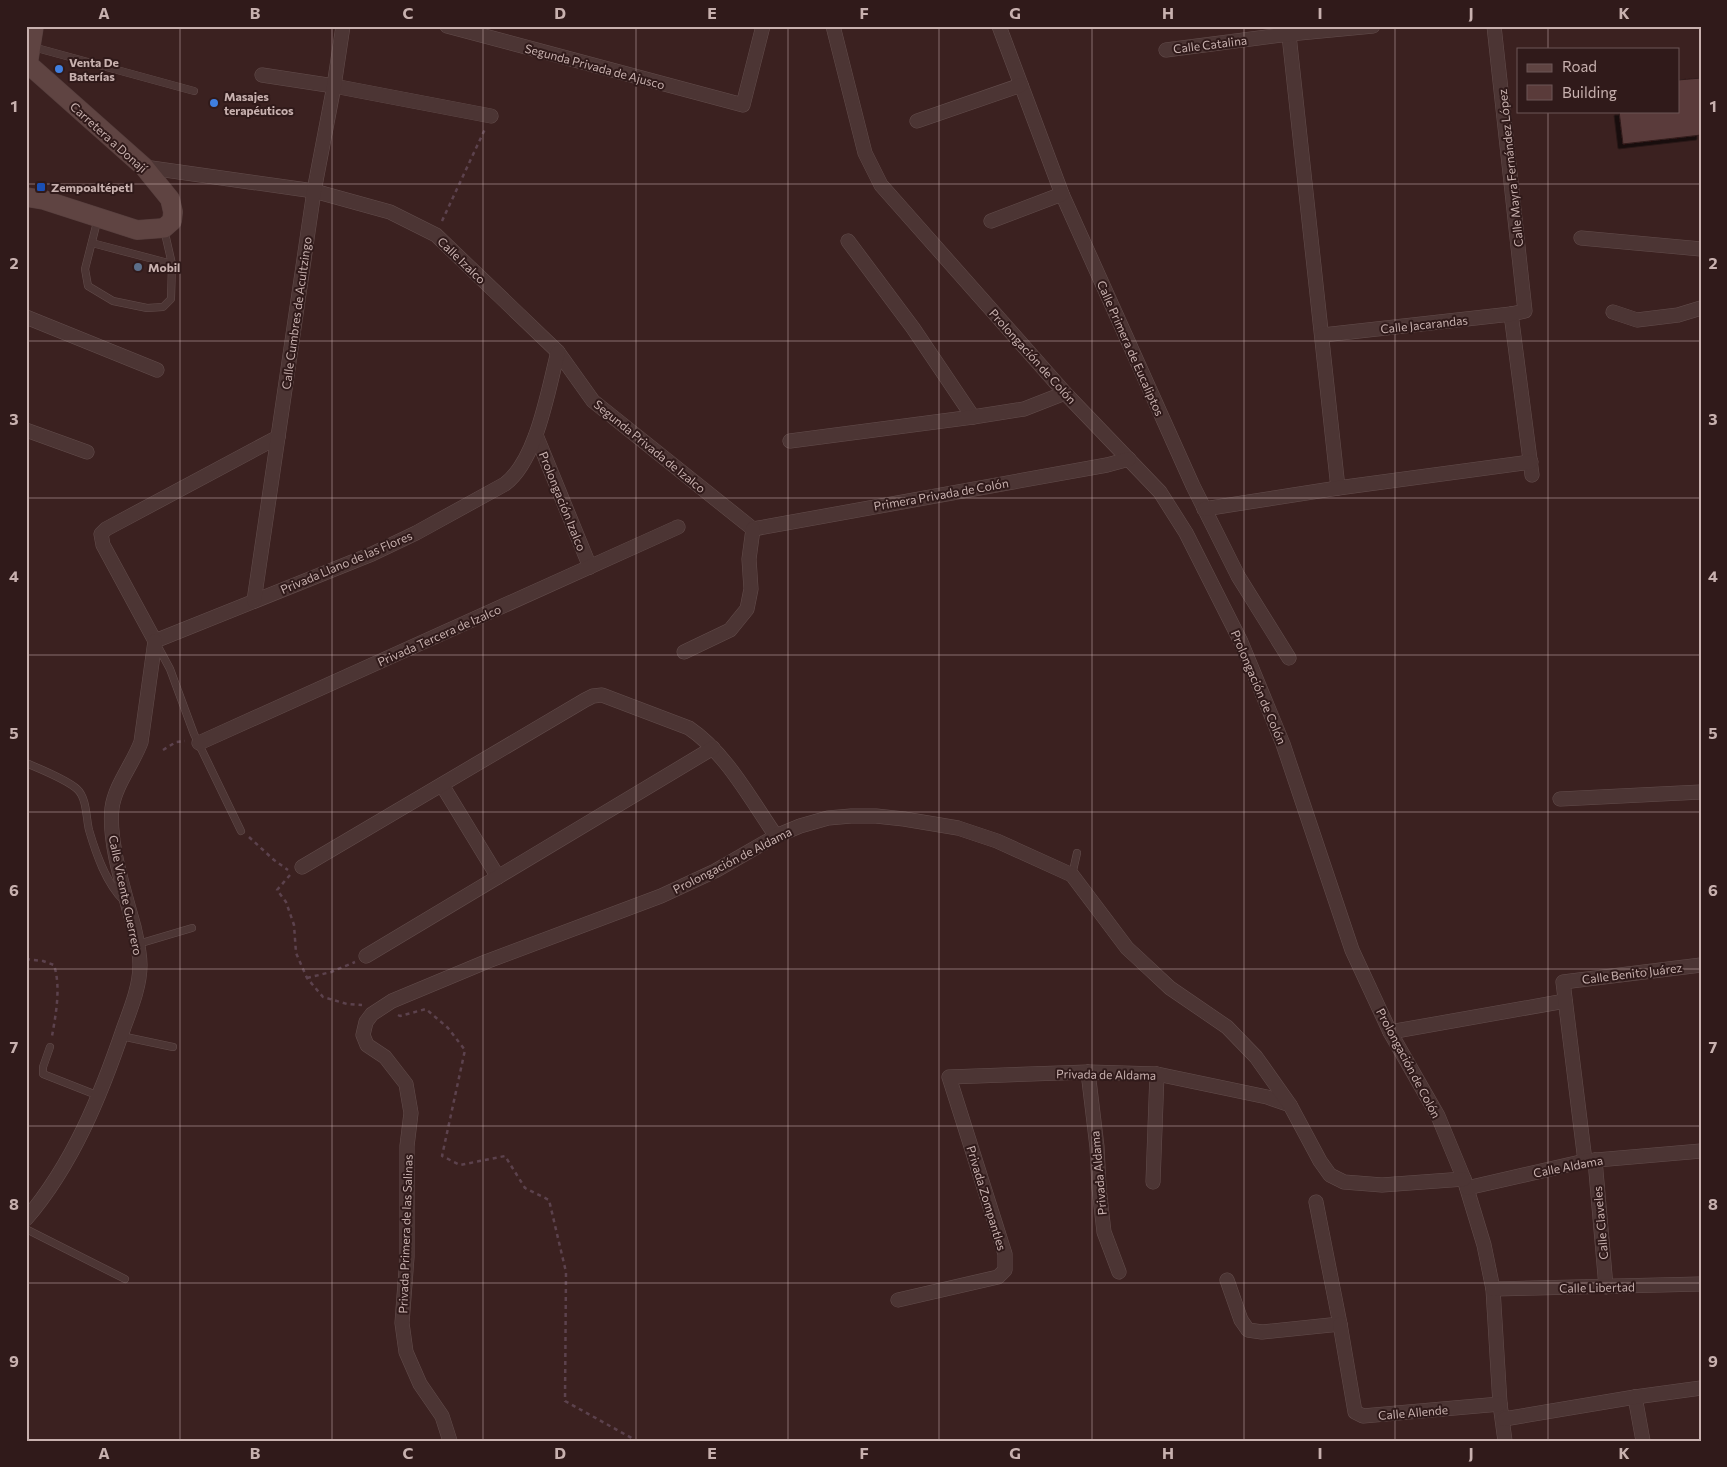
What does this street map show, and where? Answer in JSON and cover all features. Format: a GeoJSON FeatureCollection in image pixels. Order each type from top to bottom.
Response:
{"type":"FeatureCollection","features":[{"type":"Feature","properties":{"kind":"main road"},"geometry":{"type":"LineString","coordinates":[[29,57],[34,26]]}},
{"type":"Feature","properties":{"kind":"main road","name":"Carretera a Donají"},"geometry":{"type":"LineString","coordinates":[[29,57],[144,166],[170,199],[173,212],[172,221],[164,228]]}},
{"type":"Feature","properties":{"kind":"main road"},"geometry":{"type":"LineString","coordinates":[[26,197],[44,200],[137,230],[164,228]]}},
{"type":"Feature","properties":{"kind":"street","name":"Calle Cumbres de Acultzingo"},"geometry":{"type":"LineString","coordinates":[[254,601],[314,190],[334,86],[343,26]]}},
{"type":"Feature","properties":{"kind":"street","name":"Segunda Privada de Ajusco"},"geometry":{"type":"LineString","coordinates":[[447,26],[743,105],[763,26]]}},
{"type":"Feature","properties":{"kind":"street","name":"Prolongación de Colón"},"geometry":{"type":"LineString","coordinates":[[833,26],[865,152],[881,185],[1065,393],[1160,492],[1186,533],[1241,642],[1283,744],[1352,950],[1390,1032],[1438,1116],[1465,1184],[1484,1245],[1493,1289],[1500,1404],[1504,1420],[1505,1441]]}},
{"type":"Feature","properties":{"kind":"street","name":"Calle Primera de Eucaliptos"},"geometry":{"type":"LineString","coordinates":[[999,26],[1062,194],[1204,509],[1238,576],[1289,658]]}},
{"type":"Feature","properties":{"kind":"street","name":"Calle Catalina"},"geometry":{"type":"LineString","coordinates":[[1166,50],[1289,30],[1373,26]]}},
{"type":"Feature","properties":{"kind":"street","name":"Calle Mayra Fernández López"},"geometry":{"type":"LineString","coordinates":[[1494,26],[1525,311]]}},
{"type":"Feature","properties":{"kind":"street"},"geometry":{"type":"LineString","coordinates":[[1289,30],[1338,488]]}},
{"type":"Feature","properties":{"kind":"street"},"geometry":{"type":"LineString","coordinates":[[262,75],[334,86],[491,116]]}},
{"type":"Feature","properties":{"kind":"street"},"geometry":{"type":"LineString","coordinates":[[917,122],[1021,86]]}},
{"type":"Feature","properties":{"kind":"street","name":"Calle Izalco"},"geometry":{"type":"LineString","coordinates":[[144,166],[314,190],[390,212],[436,235],[558,352]]}},
{"type":"Feature","properties":{"kind":"street"},"geometry":{"type":"LineString","coordinates":[[991,221],[1062,194]]}},
{"type":"Feature","properties":{"kind":"street"},"geometry":{"type":"LineString","coordinates":[[1581,238],[1701,249]]}},
{"type":"Feature","properties":{"kind":"street"},"geometry":{"type":"LineString","coordinates":[[848,241],[914,328],[972,417]]}},
{"type":"Feature","properties":{"kind":"street"},"geometry":{"type":"LineString","coordinates":[[1614,312],[1637,320],[1678,315],[1701,308]]}},
{"type":"Feature","properties":{"kind":"street","name":"Calle Jacarandas"},"geometry":{"type":"LineString","coordinates":[[1323,335],[1525,311]]}},
{"type":"Feature","properties":{"kind":"street"},"geometry":{"type":"LineString","coordinates":[[1204,509],[1338,488],[1532,469],[1511,314]]}},
{"type":"Feature","properties":{"kind":"street"},"geometry":{"type":"LineString","coordinates":[[26,317],[157,370]]}},
{"type":"Feature","properties":{"kind":"street"},"geometry":{"type":"LineString","coordinates":[[536,435],[558,352]]}},
{"type":"Feature","properties":{"kind":"street","name":"Segunda Privada de Izalco"},"geometry":{"type":"LineString","coordinates":[[558,352],[594,401],[754,529]]}},
{"type":"Feature","properties":{"kind":"street"},"geometry":{"type":"LineString","coordinates":[[790,442],[1024,409],[1065,393]]}},
{"type":"Feature","properties":{"kind":"street"},"geometry":{"type":"LineString","coordinates":[[26,430],[87,452]]}},
{"type":"Feature","properties":{"kind":"street","name":"Prolongación Izalco"},"geometry":{"type":"LineString","coordinates":[[536,435],[590,567]]}},
{"type":"Feature","properties":{"kind":"street","name":"Privada Llano de las Flores"},"geometry":{"type":"LineString","coordinates":[[155,641],[372,554],[416,533],[514,477],[520,469],[536,435]]}},
{"type":"Feature","properties":{"kind":"street"},"geometry":{"type":"LineString","coordinates":[[155,641],[103,545],[101,534],[106,528],[278,437]]}},
{"type":"Feature","properties":{"kind":"street","name":"Primera Privada de Colón"},"geometry":{"type":"LineString","coordinates":[[754,529],[1108,465],[1129,459]]}},
{"type":"Feature","properties":{"kind":"street","name":"Privada Tercera de Izalco"},"geometry":{"type":"LineString","coordinates":[[194,741],[678,527]]}},
{"type":"Feature","properties":{"kind":"street"},"geometry":{"type":"LineString","coordinates":[[684,652],[730,630],[747,609],[751,589],[750,558],[754,529]]}},
{"type":"Feature","properties":{"kind":"street","name":"Calle Vicente Guerrero"},"geometry":{"type":"LineString","coordinates":[[26,1219],[61,1169],[99,1096],[140,976],[140,954],[114,840],[112,808],[120,786],[136,756],[141,742],[155,641]]}},
{"type":"Feature","properties":{"kind":"street"},"geometry":{"type":"LineString","coordinates":[[302,868],[593,696],[602,695],[689,728],[702,736],[726,764],[776,836]]}},
{"type":"Feature","properties":{"kind":"street"},"geometry":{"type":"LineString","coordinates":[[366,956],[713,748]]}},
{"type":"Feature","properties":{"kind":"street"},"geometry":{"type":"LineString","coordinates":[[442,785],[498,877]]}},
{"type":"Feature","properties":{"kind":"street"},"geometry":{"type":"LineString","coordinates":[[1560,799],[1701,792]]}},
{"type":"Feature","properties":{"kind":"street","name":"Prolongación de Aldama"},"geometry":{"type":"LineString","coordinates":[[362,1035],[366,1022],[382,1006],[488,961],[660,896],[715,871],[776,836],[800,826],[828,818],[868,816],[904,819],[958,828],[979,834],[1072,875],[1127,948],[1170,988],[1227,1027],[1242,1041],[1290,1104],[1325,1170],[1336,1179],[1359,1184],[1382,1185],[1465,1184]]}},
{"type":"Feature","properties":{"kind":"street","name":"Calle Benito Juárez"},"geometry":{"type":"LineString","coordinates":[[1563,982],[1701,965]]}},
{"type":"Feature","properties":{"kind":"street","name":"Calle Claveles"},"geometry":{"type":"LineString","coordinates":[[1563,982],[1590,1160],[1606,1287]]}},
{"type":"Feature","properties":{"kind":"street"},"geometry":{"type":"LineString","coordinates":[[1390,1032],[1565,1001]]}},
{"type":"Feature","properties":{"kind":"street","name":"Privada Primera de las Salinas"},"geometry":{"type":"LineString","coordinates":[[362,1035],[367,1045],[385,1057],[406,1084],[411,1113],[408,1146],[407,1257],[402,1323],[406,1352],[420,1384],[442,1416],[450,1441]]}},
{"type":"Feature","properties":{"kind":"street","name":"Privada de Aldama"},"geometry":{"type":"LineString","coordinates":[[949,1077],[1088,1072],[1158,1074],[1267,1097],[1290,1104]]}},
{"type":"Feature","properties":{"kind":"street","name":"Privada Aldama"},"geometry":{"type":"LineString","coordinates":[[1088,1072],[1104,1232],[1119,1272]]}},
{"type":"Feature","properties":{"kind":"street"},"geometry":{"type":"LineString","coordinates":[[1152,1182],[1158,1074]]}},
{"type":"Feature","properties":{"kind":"street","name":"Privada Zompantles"},"geometry":{"type":"LineString","coordinates":[[898,1300],[998,1277],[1005,1270],[1005,1254],[949,1077]]}},
{"type":"Feature","properties":{"kind":"street","name":"Calle Aldama"},"geometry":{"type":"LineString","coordinates":[[1465,1184],[1590,1160],[1701,1151]]}},
{"type":"Feature","properties":{"kind":"street"},"geometry":{"type":"LineString","coordinates":[[1227,1280],[1241,1320],[1248,1330],[1262,1332],[1340,1324],[1316,1202]]}},
{"type":"Feature","properties":{"kind":"street","name":"Calle Libertad"},"geometry":{"type":"LineString","coordinates":[[1493,1289],[1701,1284]]}},
{"type":"Feature","properties":{"kind":"street","name":"Calle Allende"},"geometry":{"type":"LineString","coordinates":[[1340,1324],[1355,1412],[1363,1416],[1500,1404]]}},
{"type":"Feature","properties":{"kind":"street"},"geometry":{"type":"LineString","coordinates":[[1504,1420],[1634,1397],[1701,1388]]}},
{"type":"Feature","properties":{"kind":"street"},"geometry":{"type":"LineString","coordinates":[[1634,1397],[1643,1441]]}},
{"type":"Feature","properties":{"kind":"lane"},"geometry":{"type":"LineString","coordinates":[[29,57],[194,92]]}},
{"type":"Feature","properties":{"kind":"lane"},"geometry":{"type":"LineString","coordinates":[[98,218],[86,269],[88,286],[113,301],[147,308],[163,307],[171,299],[172,264],[164,228]]}},
{"type":"Feature","properties":{"kind":"lane"},"geometry":{"type":"LineString","coordinates":[[92,243],[172,264]]}},
{"type":"Feature","properties":{"kind":"lane"},"geometry":{"type":"LineString","coordinates":[[155,641],[170,669],[194,741],[241,831]]}},
{"type":"Feature","properties":{"kind":"lane"},"geometry":{"type":"LineString","coordinates":[[26,763],[77,789],[82,799],[94,848],[112,887],[128,905]]}},
{"type":"Feature","properties":{"kind":"lane"},"geometry":{"type":"LineString","coordinates":[[1072,875],[1077,853]]}},
{"type":"Feature","properties":{"kind":"lane"},"geometry":{"type":"LineString","coordinates":[[138,944],[192,928]]}},
{"type":"Feature","properties":{"kind":"lane"},"geometry":{"type":"LineString","coordinates":[[121,1036],[173,1047]]}},
{"type":"Feature","properties":{"kind":"lane"},"geometry":{"type":"LineString","coordinates":[[50,1047],[42,1067],[43,1074],[99,1096]]}},
{"type":"Feature","properties":{"kind":"lane"},"geometry":{"type":"LineString","coordinates":[[26,1229],[125,1279]]}},
{"type":"Feature","properties":{"kind":"path"},"geometry":{"type":"LineString","coordinates":[[436,235],[491,116]]}},
{"type":"Feature","properties":{"kind":"path"},"geometry":{"type":"LineString","coordinates":[[162,750],[176,742],[194,741]]}},
{"type":"Feature","properties":{"kind":"path"},"geometry":{"type":"LineString","coordinates":[[241,831],[292,873],[277,890],[286,902],[294,925],[296,953],[307,978],[323,997],[347,1004],[382,1006],[400,1016],[426,1008],[448,1028],[465,1050],[442,1156],[460,1164],[505,1156],[525,1188],[549,1200],[566,1272],[564,1401],[637,1441]]}},
{"type":"Feature","properties":{"kind":"path"},"geometry":{"type":"LineString","coordinates":[[307,978],[347,966],[366,956]]}},
{"type":"Feature","properties":{"kind":"path"},"geometry":{"type":"LineString","coordinates":[[26,960],[49,962],[54,965],[56,972],[56,1009],[50,1047]]}},
{"type":"Feature","properties":{"kind":"building"},"geometry":{"type":"Polygon","coordinates":[[[1701,78],[1701,135],[1623,144],[1619,112],[1680,112],[1680,80],[1701,78]]]}},
{"type":"Feature","properties":{"kind":"place","name":"Venta De Baterías"},"geometry":{"type":"Point","coordinates":[59,69]}},
{"type":"Feature","properties":{"kind":"place","name":"Masajes terapéuticos"},"geometry":{"type":"Point","coordinates":[214,103]}},
{"type":"Feature","properties":{"kind":"place","name":"Zempoaltépetl"},"geometry":{"type":"Point","coordinates":[41,187]}},
{"type":"Feature","properties":{"kind":"place","name":"Mobil"},"geometry":{"type":"Point","coordinates":[138,267]}}]}
